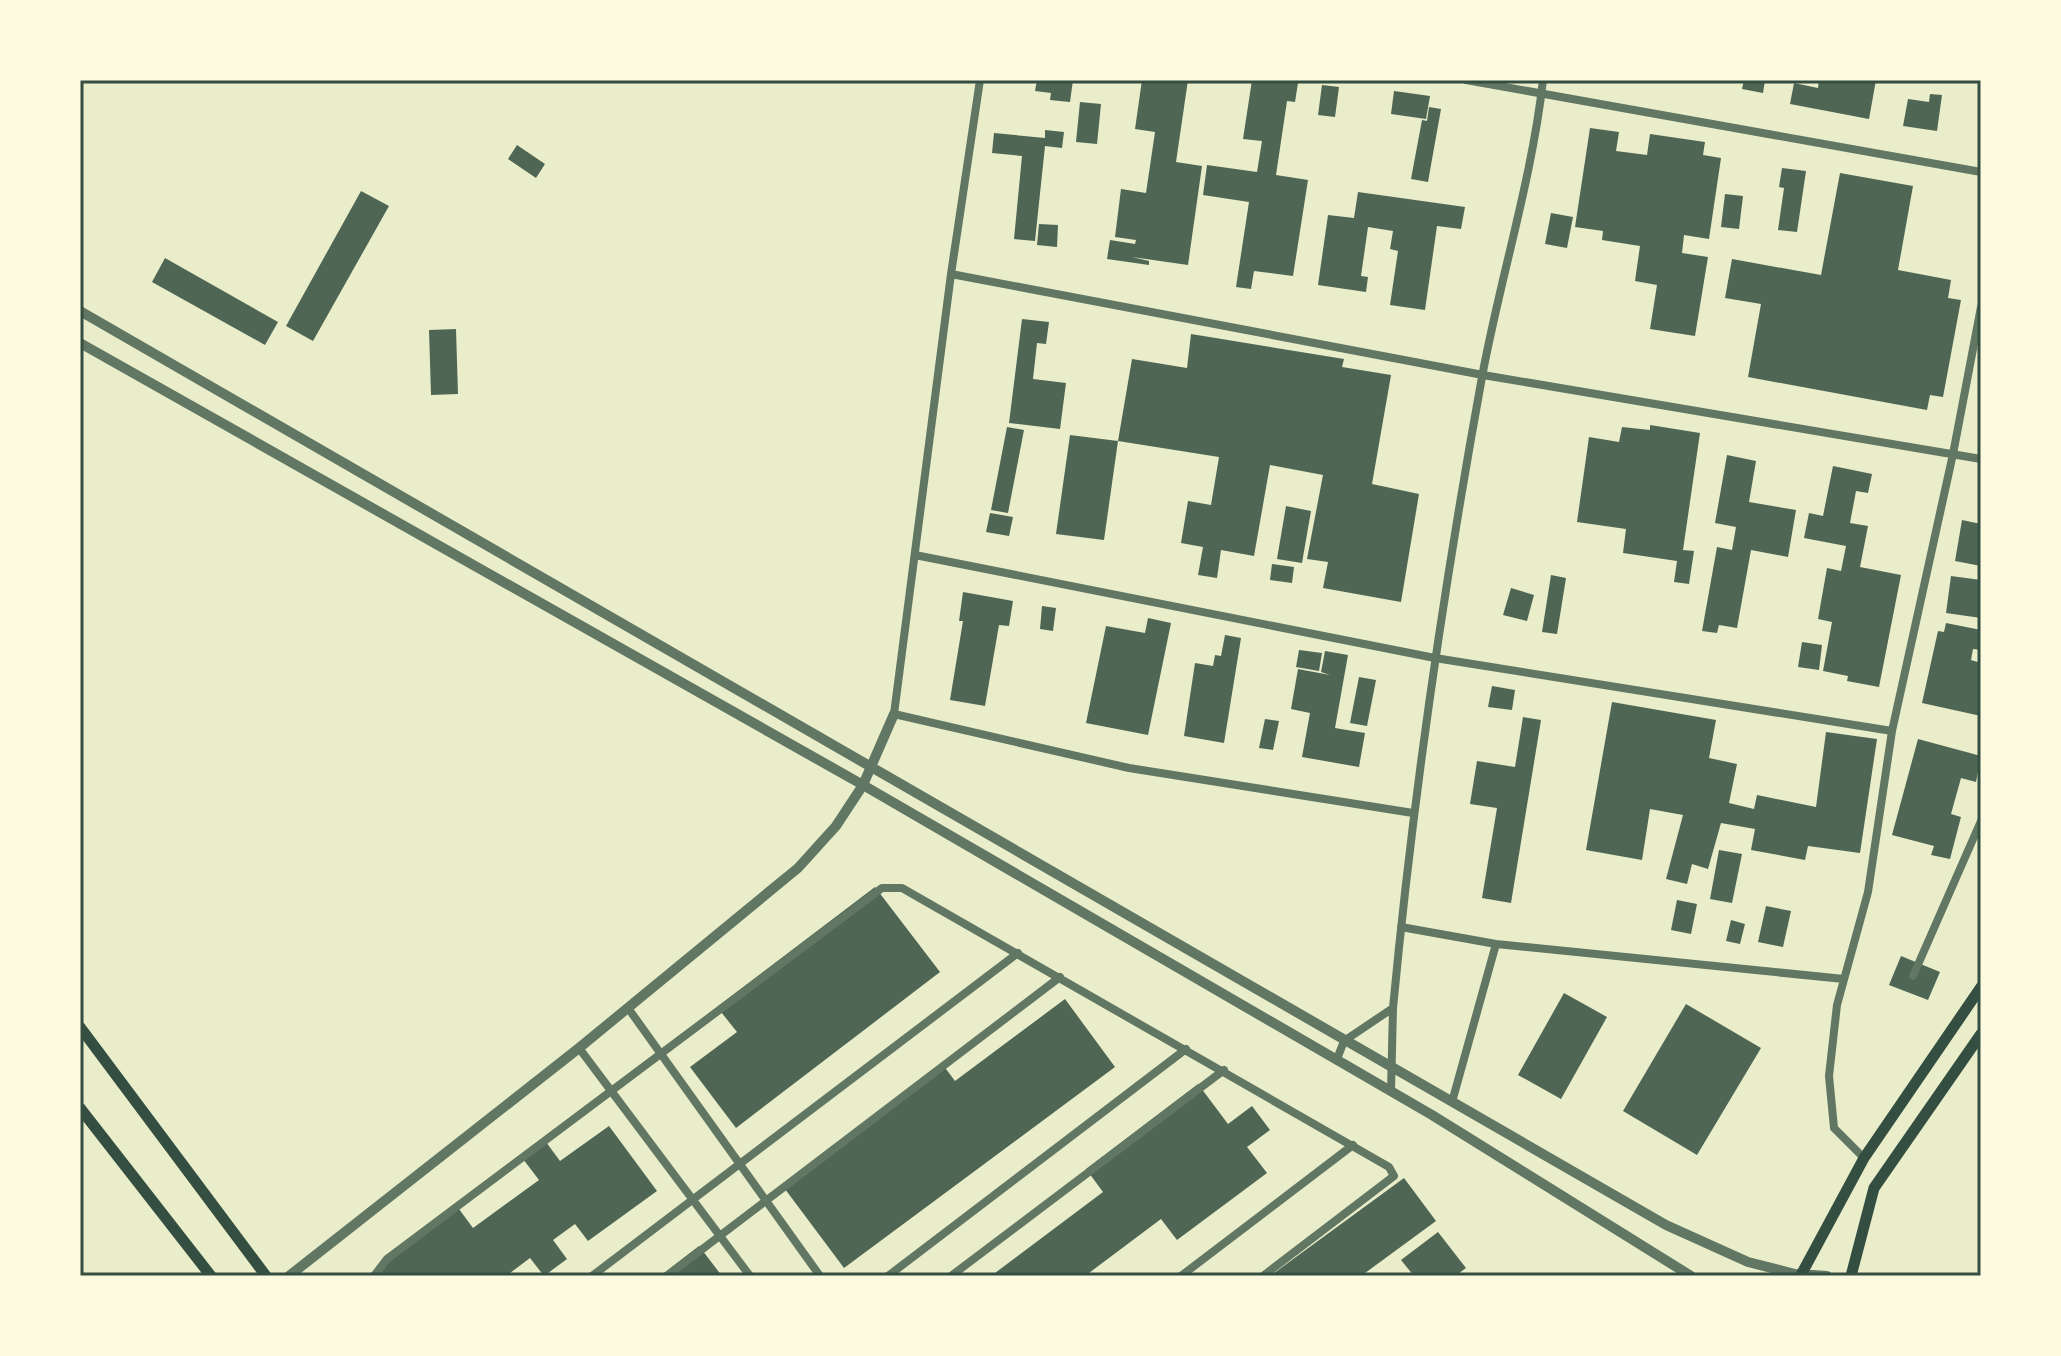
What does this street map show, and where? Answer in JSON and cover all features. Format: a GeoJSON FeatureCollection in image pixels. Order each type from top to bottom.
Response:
{"type":"FeatureCollection","features":[{"type":"Feature","properties":{"kind":"main road"},"geometry":{"type":"LineString","coordinates":[[1796,1274],[1864,1158],[1981,987]]}},
{"type":"Feature","properties":{"kind":"main road"},"geometry":{"type":"LineString","coordinates":[[80,1027],[266,1276]]}},
{"type":"Feature","properties":{"kind":"main road"},"geometry":{"type":"LineString","coordinates":[[1851,1276],[1874,1188],[1981,1034]]}},
{"type":"Feature","properties":{"kind":"main road"},"geometry":{"type":"LineString","coordinates":[[80,1108],[211,1276]]}},
{"type":"Feature","properties":{"kind":"street"},"geometry":{"type":"LineString","coordinates":[[289,1276],[579,1048],[798,868],[836,826],[863,785],[894,714],[951,274],[980,80]]}},
{"type":"Feature","properties":{"kind":"street"},"geometry":{"type":"LineString","coordinates":[[1466,80],[1542,91],[1981,172]]}},
{"type":"Feature","properties":{"kind":"street"},"geometry":{"type":"LineString","coordinates":[[1391,1091],[1393,1008],[1401,927],[1435,658],[1483,375],[1543,80]]}},
{"type":"Feature","properties":{"kind":"street"},"geometry":{"type":"LineString","coordinates":[[951,274],[1483,375],[1981,459]]}},
{"type":"Feature","properties":{"kind":"street"},"geometry":{"type":"LineString","coordinates":[[1864,1158],[1834,1128],[1829,1076],[1844,979],[1868,892],[1892,731],[1953,454],[1981,307]]}},
{"type":"Feature","properties":{"kind":"street"},"geometry":{"type":"LineString","coordinates":[[80,311],[1679,1231],[1748,1262],[1796,1274],[1827,1276]]}},
{"type":"Feature","properties":{"kind":"street"},"geometry":{"type":"LineString","coordinates":[[80,343],[863,785],[1337,1059],[1691,1276]]}},
{"type":"Feature","properties":{"kind":"street"},"geometry":{"type":"LineString","coordinates":[[915,555],[1435,658],[1892,731]]}},
{"type":"Feature","properties":{"kind":"street"},"geometry":{"type":"LineString","coordinates":[[894,714],[1129,768],[1413,813]]}},
{"type":"Feature","properties":{"kind":"street"},"geometry":{"type":"LineString","coordinates":[[1913,976],[1981,821]]}},
{"type":"Feature","properties":{"kind":"street"},"geometry":{"type":"LineString","coordinates":[[374,1276],[387,1259],[882,888],[902,888],[1389,1167],[1394,1176],[1263,1276]]}},
{"type":"Feature","properties":{"kind":"street"},"geometry":{"type":"LineString","coordinates":[[1401,927],[1496,944],[1844,979]]}},
{"type":"Feature","properties":{"kind":"street"},"geometry":{"type":"LineString","coordinates":[[1452,1102],[1496,944]]}},
{"type":"Feature","properties":{"kind":"street"},"geometry":{"type":"LineString","coordinates":[[592,1276],[1018,953]]}},
{"type":"Feature","properties":{"kind":"street"},"geometry":{"type":"LineString","coordinates":[[667,1276],[1060,977]]}},
{"type":"Feature","properties":{"kind":"street"},"geometry":{"type":"LineString","coordinates":[[628,1008],[820,1276]]}},
{"type":"Feature","properties":{"kind":"street"},"geometry":{"type":"LineString","coordinates":[[1337,1059],[1344,1041],[1393,1008]]}},
{"type":"Feature","properties":{"kind":"street"},"geometry":{"type":"LineString","coordinates":[[579,1048],[750,1276]]}},
{"type":"Feature","properties":{"kind":"street"},"geometry":{"type":"LineString","coordinates":[[888,1276],[1186,1049]]}},
{"type":"Feature","properties":{"kind":"street"},"geometry":{"type":"LineString","coordinates":[[951,1276],[1224,1070]]}},
{"type":"Feature","properties":{"kind":"street"},"geometry":{"type":"LineString","coordinates":[[1181,1276],[1353,1145]]}},
{"type":"Feature","properties":{"kind":"building"},"geometry":{"type":"Polygon","coordinates":[[[1037,80],[1073,80],[1070,102],[1050,100],[1051,93],[1035,91],[1037,80]]]}},
{"type":"Feature","properties":{"kind":"building"},"geometry":{"type":"Polygon","coordinates":[[[1142,80],[1188,80],[1176,162],[1202,166],[1188,265],[1132,257],[1149,261],[1149,265],[1107,259],[1110,240],[1135,244],[1136,240],[1115,237],[1121,189],[1146,193],[1155,132],[1135,129],[1142,80]]]}},
{"type":"Feature","properties":{"kind":"building"},"geometry":{"type":"Polygon","coordinates":[[[1252,80],[1298,83],[1295,102],[1287,101],[1276,175],[1308,180],[1293,276],[1254,271],[1251,289],[1236,287],[1249,202],[1203,195],[1207,165],[1257,172],[1262,141],[1243,139],[1252,80]]]}},
{"type":"Feature","properties":{"kind":"building"},"geometry":{"type":"Polygon","coordinates":[[[1744,80],[1765,80],[1763,93],[1742,89],[1744,80]]]}},
{"type":"Feature","properties":{"kind":"building"},"geometry":{"type":"Polygon","coordinates":[[[1819,80],[1876,80],[1869,119],[1790,104],[1794,83],[1818,88],[1819,80]]]}},
{"type":"Feature","properties":{"kind":"building"},"geometry":{"type":"Polygon","coordinates":[[[1322,85],[1339,87],[1335,117],[1318,115],[1322,85]]]}},
{"type":"Feature","properties":{"kind":"building"},"geometry":{"type":"Polygon","coordinates":[[[1394,91],[1430,96],[1426,119],[1391,114],[1394,91]]]}},
{"type":"Feature","properties":{"kind":"building"},"geometry":{"type":"Polygon","coordinates":[[[1930,94],[1942,95],[1937,131],[1903,126],[1908,99],[1929,102],[1930,94]]]}},
{"type":"Feature","properties":{"kind":"building"},"geometry":{"type":"Polygon","coordinates":[[[1080,102],[1101,104],[1097,144],[1076,142],[1080,102]]]}},
{"type":"Feature","properties":{"kind":"building"},"geometry":{"type":"Polygon","coordinates":[[[1429,107],[1441,109],[1428,182],[1411,179],[1422,120],[1427,121],[1429,107]]]}},
{"type":"Feature","properties":{"kind":"building"},"geometry":{"type":"Polygon","coordinates":[[[1590,128],[1619,132],[1616,151],[1647,155],[1650,134],[1705,142],[1703,155],[1721,158],[1709,239],[1684,235],[1682,253],[1708,257],[1695,336],[1650,329],[1657,285],[1635,281],[1640,246],[1602,240],[1603,231],[1575,227],[1590,128]]]}},
{"type":"Feature","properties":{"kind":"building"},"geometry":{"type":"Polygon","coordinates":[[[1045,130],[1064,132],[1062,148],[1045,146],[1035,241],[1014,239],[1022,156],[992,153],[994,133],[1045,138],[1045,130]]]}},
{"type":"Feature","properties":{"kind":"building"},"geometry":{"type":"Polygon","coordinates":[[[517,145],[545,164],[536,178],[508,159],[517,145]]]}},
{"type":"Feature","properties":{"kind":"building"},"geometry":{"type":"Polygon","coordinates":[[[1782,168],[1806,171],[1797,232],[1778,230],[1784,188],[1779,187],[1782,168]]]}},
{"type":"Feature","properties":{"kind":"building"},"geometry":{"type":"Polygon","coordinates":[[[1840,173],[1913,186],[1898,270],[1951,280],[1948,298],[1961,300],[1943,397],[1930,395],[1927,410],[1748,377],[1761,304],[1725,298],[1732,259],[1821,275],[1840,173]]]}},
{"type":"Feature","properties":{"kind":"building"},"geometry":{"type":"Polygon","coordinates":[[[361,191],[389,206],[313,341],[286,326],[361,191]]]}},
{"type":"Feature","properties":{"kind":"building"},"geometry":{"type":"Polygon","coordinates":[[[1358,192],[1465,207],[1461,229],[1437,226],[1425,310],[1390,305],[1398,251],[1390,249],[1393,231],[1368,227],[1361,276],[1368,277],[1366,292],[1318,285],[1328,215],[1354,218],[1358,192]]]}},
{"type":"Feature","properties":{"kind":"building"},"geometry":{"type":"Polygon","coordinates":[[[1725,194],[1743,196],[1739,229],[1721,227],[1725,194]]]}},
{"type":"Feature","properties":{"kind":"building"},"geometry":{"type":"Polygon","coordinates":[[[1551,213],[1573,217],[1567,248],[1545,244],[1551,213]]]}},
{"type":"Feature","properties":{"kind":"building"},"geometry":{"type":"Polygon","coordinates":[[[1039,224],[1058,225],[1057,247],[1037,245],[1039,224]]]}},
{"type":"Feature","properties":{"kind":"building"},"geometry":{"type":"Polygon","coordinates":[[[165,258],[278,322],[265,345],[152,282],[165,258]]]}},
{"type":"Feature","properties":{"kind":"building"},"geometry":{"type":"Polygon","coordinates":[[[1022,319],[1049,322],[1046,344],[1037,343],[1033,379],[1066,383],[1060,429],[1009,423],[1022,319]]]}},
{"type":"Feature","properties":{"kind":"building"},"geometry":{"type":"Polygon","coordinates":[[[456,329],[458,394],[431,395],[429,330],[456,329]]]}},
{"type":"Feature","properties":{"kind":"building"},"geometry":{"type":"Polygon","coordinates":[[[1191,334],[1344,359],[1342,367],[1391,375],[1372,484],[1419,494],[1401,602],[1323,588],[1328,562],[1307,559],[1323,475],[1270,465],[1254,556],[1221,550],[1217,578],[1198,575],[1203,547],[1181,543],[1188,501],[1211,505],[1219,457],[1118,441],[1132,359],[1187,368],[1191,334]]]}},
{"type":"Feature","properties":{"kind":"building"},"geometry":{"type":"Polygon","coordinates":[[[1650,425],[1700,433],[1683,550],[1694,551],[1689,584],[1674,582],[1677,561],[1623,553],[1626,529],[1577,522],[1589,437],[1619,442],[1622,427],[1650,430],[1650,425]]]}},
{"type":"Feature","properties":{"kind":"building"},"geometry":{"type":"Polygon","coordinates":[[[1007,427],[1024,430],[1008,513],[991,510],[1007,427]]]}},
{"type":"Feature","properties":{"kind":"building"},"geometry":{"type":"Polygon","coordinates":[[[1070,435],[1118,441],[1104,540],[1056,534],[1070,435]]]}},
{"type":"Feature","properties":{"kind":"building"},"geometry":{"type":"Polygon","coordinates":[[[1727,455],[1756,461],[1749,502],[1796,510],[1788,557],[1751,550],[1737,628],[1719,625],[1717,633],[1702,631],[1717,547],[1732,550],[1736,527],[1715,523],[1727,455]]]}},
{"type":"Feature","properties":{"kind":"building"},"geometry":{"type":"Polygon","coordinates":[[[1833,466],[1872,474],[1868,493],[1856,491],[1850,523],[1868,526],[1860,567],[1901,575],[1879,687],[1847,681],[1848,676],[1823,671],[1832,622],[1818,619],[1827,568],[1841,571],[1846,546],[1804,538],[1809,513],[1823,516],[1833,466]]]}},
{"type":"Feature","properties":{"kind":"building"},"geometry":{"type":"Polygon","coordinates":[[[1286,506],[1311,511],[1302,563],[1277,559],[1286,506]]]}},
{"type":"Feature","properties":{"kind":"building"},"geometry":{"type":"Polygon","coordinates":[[[990,513],[1013,517],[1009,536],[986,532],[990,513]]]}},
{"type":"Feature","properties":{"kind":"building"},"geometry":{"type":"Polygon","coordinates":[[[1962,520],[1981,524],[1981,566],[1955,561],[1962,520]]]}},
{"type":"Feature","properties":{"kind":"building"},"geometry":{"type":"Polygon","coordinates":[[[1272,564],[1294,567],[1292,583],[1270,580],[1272,564]]]}},
{"type":"Feature","properties":{"kind":"building"},"geometry":{"type":"Polygon","coordinates":[[[1551,575],[1566,578],[1557,634],[1542,632],[1551,575]]]}},
{"type":"Feature","properties":{"kind":"building"},"geometry":{"type":"Polygon","coordinates":[[[1951,576],[1981,580],[1981,618],[1946,613],[1951,576]]]}},
{"type":"Feature","properties":{"kind":"building"},"geometry":{"type":"Polygon","coordinates":[[[1511,588],[1534,595],[1527,621],[1503,615],[1511,588]]]}},
{"type":"Feature","properties":{"kind":"building"},"geometry":{"type":"Polygon","coordinates":[[[963,592],[1013,601],[1009,626],[999,625],[985,706],[950,700],[963,621],[959,621],[963,592]]]}},
{"type":"Feature","properties":{"kind":"building"},"geometry":{"type":"Polygon","coordinates":[[[1042,606],[1056,608],[1053,631],[1040,629],[1042,606]]]}},
{"type":"Feature","properties":{"kind":"building"},"geometry":{"type":"Polygon","coordinates":[[[1148,618],[1171,623],[1148,735],[1086,723],[1106,626],[1145,633],[1148,618]]]}},
{"type":"Feature","properties":{"kind":"building"},"geometry":{"type":"Polygon","coordinates":[[[1946,623],[1981,630],[1981,650],[1973,649],[1971,660],[1981,663],[1978,689],[1981,690],[1981,716],[1922,703],[1938,631],[1944,632],[1946,623]]]}},
{"type":"Feature","properties":{"kind":"building"},"geometry":{"type":"Polygon","coordinates":[[[1225,635],[1241,638],[1224,743],[1184,736],[1195,663],[1213,666],[1215,655],[1221,656],[1225,635]]]}},
{"type":"Feature","properties":{"kind":"building"},"geometry":{"type":"Polygon","coordinates":[[[1802,642],[1822,645],[1819,670],[1798,667],[1802,642]]]}},
{"type":"Feature","properties":{"kind":"building"},"geometry":{"type":"Polygon","coordinates":[[[1299,650],[1322,653],[1319,671],[1296,667],[1299,650]]]}},
{"type":"Feature","properties":{"kind":"building"},"geometry":{"type":"Polygon","coordinates":[[[1325,651],[1348,655],[1335,728],[1365,733],[1359,767],[1302,757],[1310,713],[1291,709],[1298,669],[1330,675],[1321,672],[1325,651]]]}},
{"type":"Feature","properties":{"kind":"building"},"geometry":{"type":"Polygon","coordinates":[[[1359,677],[1376,680],[1367,726],[1350,723],[1359,677]]]}},
{"type":"Feature","properties":{"kind":"building"},"geometry":{"type":"Polygon","coordinates":[[[1492,686],[1515,690],[1512,710],[1488,707],[1492,686]]]}},
{"type":"Feature","properties":{"kind":"building"},"geometry":{"type":"Polygon","coordinates":[[[1612,702],[1716,720],[1709,758],[1737,764],[1729,803],[1754,809],[1757,795],[1816,807],[1826,732],[1877,739],[1860,853],[1808,846],[1805,860],[1751,850],[1755,829],[1721,823],[1708,869],[1692,864],[1687,884],[1666,879],[1683,815],[1650,809],[1642,860],[1586,850],[1612,702]]]}},
{"type":"Feature","properties":{"kind":"building"},"geometry":{"type":"Polygon","coordinates":[[[1523,717],[1541,720],[1511,903],[1482,898],[1497,808],[1470,804],[1477,761],[1515,767],[1523,717]]]}},
{"type":"Feature","properties":{"kind":"building"},"geometry":{"type":"Polygon","coordinates":[[[1265,719],[1279,721],[1273,750],[1259,748],[1265,719]]]}},
{"type":"Feature","properties":{"kind":"building"},"geometry":{"type":"Polygon","coordinates":[[[1918,739],[1981,756],[1976,782],[1961,778],[1951,814],[1961,817],[1950,859],[1931,855],[1934,846],[1892,835],[1918,739]]]}},
{"type":"Feature","properties":{"kind":"building"},"geometry":{"type":"Polygon","coordinates":[[[1719,850],[1742,854],[1732,903],[1710,899],[1719,850]]]}},
{"type":"Feature","properties":{"kind":"building"},"geometry":{"type":"Polygon","coordinates":[[[875,887],[940,972],[736,1128],[690,1067],[737,1032],[717,1007],[875,887]]]}},
{"type":"Feature","properties":{"kind":"building"},"geometry":{"type":"Polygon","coordinates":[[[1677,900],[1697,904],[1691,934],[1671,930],[1677,900]]]}},
{"type":"Feature","properties":{"kind":"building"},"geometry":{"type":"Polygon","coordinates":[[[1766,906],[1791,911],[1783,947],[1758,942],[1766,906]]]}},
{"type":"Feature","properties":{"kind":"building"},"geometry":{"type":"Polygon","coordinates":[[[1731,920],[1745,924],[1740,944],[1726,941],[1731,920]]]}},
{"type":"Feature","properties":{"kind":"building"},"geometry":{"type":"Polygon","coordinates":[[[1901,956],[1940,972],[1928,1000],[1889,985],[1901,956]]]}},
{"type":"Feature","properties":{"kind":"building"},"geometry":{"type":"Polygon","coordinates":[[[1564,993],[1607,1017],[1561,1099],[1518,1075],[1564,993]]]}},
{"type":"Feature","properties":{"kind":"building"},"geometry":{"type":"Polygon","coordinates":[[[1065,999],[1115,1067],[844,1268],[782,1185],[943,1065],[955,1081],[1065,999]]]}},
{"type":"Feature","properties":{"kind":"building"},"geometry":{"type":"Polygon","coordinates":[[[1686,1004],[1761,1048],[1697,1155],[1623,1111],[1686,1004]]]}},
{"type":"Feature","properties":{"kind":"building"},"geometry":{"type":"Polygon","coordinates":[[[1198,1084],[1228,1124],[1252,1106],[1270,1130],[1247,1147],[1267,1173],[1177,1240],[1161,1219],[1085,1276],[991,1276],[1103,1192],[1086,1169],[1198,1084]]]}},
{"type":"Feature","properties":{"kind":"building"},"geometry":{"type":"Polygon","coordinates":[[[609,1126],[657,1191],[588,1241],[575,1224],[553,1240],[567,1259],[544,1276],[530,1258],[506,1276],[367,1276],[459,1209],[473,1228],[539,1180],[523,1159],[546,1142],[560,1161],[609,1126]]]}},
{"type":"Feature","properties":{"kind":"building"},"geometry":{"type":"Polygon","coordinates":[[[1404,1178],[1436,1221],[1361,1276],[1270,1276],[1404,1178]]]}},
{"type":"Feature","properties":{"kind":"building"},"geometry":{"type":"Polygon","coordinates":[[[1438,1232],[1466,1268],[1455,1276],[1414,1276],[1401,1260],[1438,1232]]]}},
{"type":"Feature","properties":{"kind":"building"},"geometry":{"type":"Polygon","coordinates":[[[699,1246],[722,1276],[660,1276],[699,1246]]]}}]}
